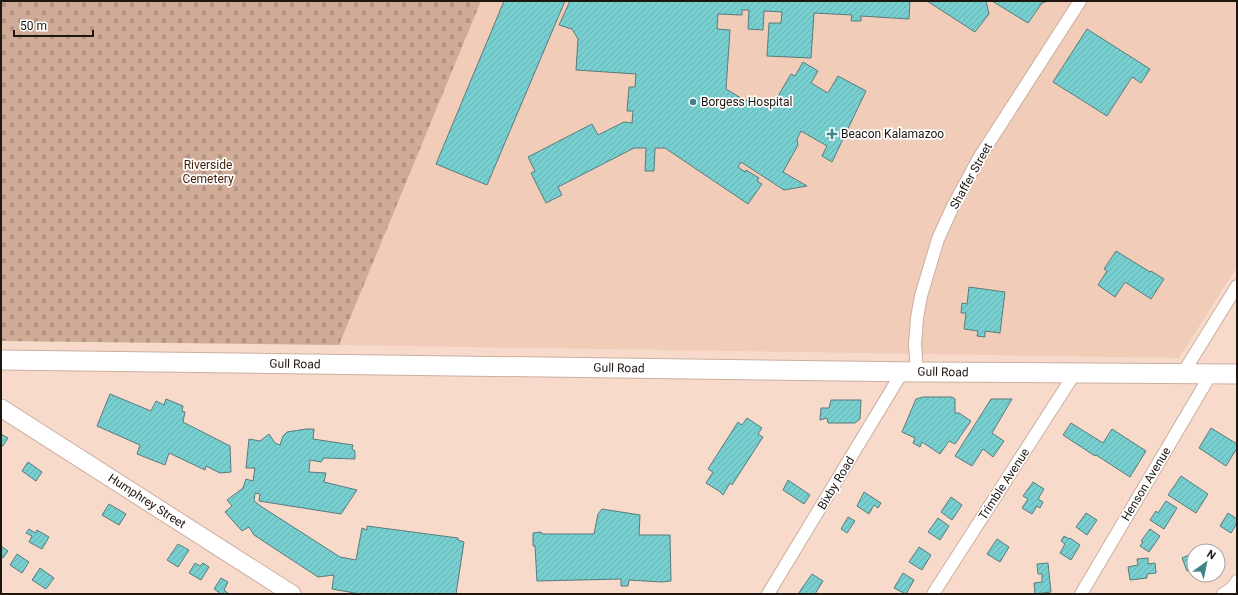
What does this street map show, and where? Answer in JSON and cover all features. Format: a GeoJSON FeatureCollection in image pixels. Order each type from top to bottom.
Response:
{"type":"FeatureCollection","features":[{"type":"Feature","properties":{"kind":"main road","name":"Gull Road"},"geometry":{"type":"LineString","coordinates":[[1,360],[910,372],[1237,374]]}},
{"type":"Feature","properties":{"kind":"street","name":"Shaffer Street"},"geometry":{"type":"LineString","coordinates":[[910,372],[921,296],[938,239],[953,206],[979,158],[1080,1]]}},
{"type":"Feature","properties":{"kind":"street"},"geometry":{"type":"LineString","coordinates":[[1183,373],[1237,286]]}},
{"type":"Feature","properties":{"kind":"street","name":"Bixby Road"},"geometry":{"type":"LineString","coordinates":[[768,594],[910,372]]}},
{"type":"Feature","properties":{"kind":"street","name":"Trimble Avenue"},"geometry":{"type":"LineString","coordinates":[[933,594],[1075,373]]}},
{"type":"Feature","properties":{"kind":"street","name":"Henson Avenue"},"geometry":{"type":"LineString","coordinates":[[1081,594],[1211,374]]}},
{"type":"Feature","properties":{"kind":"street","name":"Humphrey Street"},"geometry":{"type":"LineString","coordinates":[[1,408],[285,592]]}},
{"type":"Feature","properties":{"kind":"street"},"geometry":{"type":"LineString","coordinates":[[1223,594],[1232,588],[1237,581]]}},
{"type":"Feature","properties":{"kind":"shaded area","name":"Beacon Kalamazoo"},"geometry":{"type":"Polygon","coordinates":[[[481,1],[1237,1],[1237,267],[1179,358],[339,345],[481,1]]]}},
{"type":"Feature","properties":{"kind":"green space","name":"Riverside Cemetery"},"geometry":{"type":"Polygon","coordinates":[[[1,1],[481,1],[339,345],[1,341],[1,1]]]}},
{"type":"Feature","properties":{"kind":"building"},"geometry":{"type":"Polygon","coordinates":[[[504,1],[565,1],[487,185],[436,164],[504,1]]]}},
{"type":"Feature","properties":{"kind":"building","name":"Borgess Hospital"},"geometry":{"type":"Polygon","coordinates":[[[570,1],[910,1],[909,19],[861,16],[861,21],[851,21],[852,15],[814,13],[811,58],[767,56],[769,23],[781,23],[782,12],[764,11],[763,30],[748,29],[749,10],[742,10],[742,15],[718,14],[717,29],[730,30],[726,89],[746,101],[749,96],[767,107],[770,101],[774,103],[791,74],[795,76],[803,62],[818,71],[811,83],[828,93],[838,76],[866,91],[832,162],[822,156],[827,146],[801,131],[797,139],[798,145],[783,172],[807,186],[784,190],[741,162],[738,167],[759,178],[757,181],[762,184],[748,204],[665,148],[655,148],[654,171],[645,171],[646,148],[634,148],[558,187],[562,195],[546,203],[531,173],[535,171],[528,157],[592,124],[598,135],[624,122],[632,123],[633,111],[627,111],[629,87],[635,87],[636,74],[576,70],[578,39],[572,29],[559,25],[570,1]]]}},
{"type":"Feature","properties":{"kind":"building"},"geometry":{"type":"Polygon","coordinates":[[[927,1],[986,1],[989,14],[975,32],[927,1]]]}},
{"type":"Feature","properties":{"kind":"building"},"geometry":{"type":"Polygon","coordinates":[[[992,1],[1048,1],[1042,3],[1028,23],[992,1]]]}},
{"type":"Feature","properties":{"kind":"building"},"geometry":{"type":"Polygon","coordinates":[[[1087,29],[1150,69],[1141,83],[1132,77],[1107,116],[1053,82],[1087,29]]]}},
{"type":"Feature","properties":{"kind":"building"},"geometry":{"type":"Polygon","coordinates":[[[1116,251],[1164,279],[1151,299],[1125,282],[1115,297],[1098,285],[1107,271],[1104,269],[1116,251]]]}},
{"type":"Feature","properties":{"kind":"building"},"geometry":{"type":"Polygon","coordinates":[[[969,287],[1005,292],[1000,333],[985,331],[985,337],[977,336],[978,331],[964,329],[966,313],[961,313],[962,303],[967,304],[969,287]]]}},
{"type":"Feature","properties":{"kind":"building"},"geometry":{"type":"Polygon","coordinates":[[[110,394],[151,411],[156,401],[164,405],[166,399],[183,406],[182,411],[185,412],[183,422],[230,446],[231,472],[220,473],[206,466],[205,470],[169,453],[165,465],[137,454],[140,445],[97,426],[110,394]]]}},
{"type":"Feature","properties":{"kind":"building"},"geometry":{"type":"Polygon","coordinates":[[[923,397],[952,397],[955,399],[955,413],[959,413],[971,421],[955,444],[949,441],[940,454],[922,442],[920,447],[913,443],[915,438],[902,432],[916,399],[923,397]]]}},
{"type":"Feature","properties":{"kind":"building"},"geometry":{"type":"Polygon","coordinates":[[[991,399],[1012,399],[992,433],[1004,441],[993,457],[983,449],[972,466],[955,456],[991,399]]]}},
{"type":"Feature","properties":{"kind":"building"},"geometry":{"type":"Polygon","coordinates":[[[831,400],[861,400],[860,419],[855,423],[828,423],[827,418],[820,420],[821,408],[829,408],[831,400]]]}},
{"type":"Feature","properties":{"kind":"building"},"geometry":{"type":"Polygon","coordinates":[[[747,418],[762,428],[758,434],[763,437],[732,485],[730,483],[723,495],[706,483],[713,472],[708,469],[738,422],[742,425],[747,418]]]}},
{"type":"Feature","properties":{"kind":"building"},"geometry":{"type":"Polygon","coordinates":[[[1071,423],[1103,443],[1112,429],[1146,451],[1130,477],[1063,435],[1071,423]]]}},
{"type":"Feature","properties":{"kind":"building"},"geometry":{"type":"Polygon","coordinates":[[[1211,428],[1237,444],[1237,448],[1226,466],[1199,448],[1211,428]]]}},
{"type":"Feature","properties":{"kind":"building"},"geometry":{"type":"Polygon","coordinates":[[[314,429],[313,439],[353,445],[352,449],[355,451],[355,459],[324,458],[321,462],[310,460],[309,472],[326,473],[324,482],[357,490],[341,514],[259,501],[260,494],[255,493],[254,501],[340,557],[356,560],[362,528],[367,530],[367,526],[458,538],[458,540],[464,542],[456,594],[360,594],[332,589],[334,575],[318,577],[254,535],[249,527],[242,531],[225,512],[232,506],[227,500],[243,488],[246,479],[253,481],[255,468],[246,468],[249,439],[260,441],[269,434],[275,443],[280,445],[283,436],[287,432],[314,429]]]}},
{"type":"Feature","properties":{"kind":"building"},"geometry":{"type":"Polygon","coordinates":[[[1,434],[8,438],[3,446],[1,445],[1,434]]]}},
{"type":"Feature","properties":{"kind":"building"},"geometry":{"type":"Polygon","coordinates":[[[28,462],[42,472],[36,481],[22,471],[28,462]]]}},
{"type":"Feature","properties":{"kind":"building"},"geometry":{"type":"Polygon","coordinates":[[[1181,476],[1208,494],[1196,513],[1168,495],[1181,476]]]}},
{"type":"Feature","properties":{"kind":"building"},"geometry":{"type":"Polygon","coordinates":[[[788,480],[810,495],[804,504],[783,490],[788,480]]]}},
{"type":"Feature","properties":{"kind":"building"},"geometry":{"type":"Polygon","coordinates":[[[1033,482],[1044,489],[1038,499],[1043,502],[1040,508],[1037,506],[1032,514],[1022,508],[1028,499],[1023,496],[1033,482]]]}},
{"type":"Feature","properties":{"kind":"building"},"geometry":{"type":"Polygon","coordinates":[[[864,492],[881,503],[878,508],[874,505],[869,514],[857,506],[864,492]]]}},
{"type":"Feature","properties":{"kind":"building"},"geometry":{"type":"Polygon","coordinates":[[[951,497],[962,505],[952,520],[941,512],[951,497]]]}},
{"type":"Feature","properties":{"kind":"building"},"geometry":{"type":"Polygon","coordinates":[[[1166,501],[1177,508],[1164,529],[1150,520],[1156,511],[1158,513],[1166,501]]]}},
{"type":"Feature","properties":{"kind":"building"},"geometry":{"type":"Polygon","coordinates":[[[109,504],[126,514],[119,525],[102,515],[109,504]]]}},
{"type":"Feature","properties":{"kind":"building"},"geometry":{"type":"Polygon","coordinates":[[[602,509],[640,515],[639,535],[670,535],[671,581],[661,582],[629,580],[628,586],[621,586],[621,579],[537,581],[533,533],[594,534],[598,514],[602,509]]]}},
{"type":"Feature","properties":{"kind":"building"},"geometry":{"type":"Polygon","coordinates":[[[1086,513],[1097,520],[1087,535],[1076,527],[1086,513]]]}},
{"type":"Feature","properties":{"kind":"building"},"geometry":{"type":"Polygon","coordinates":[[[1228,513],[1237,519],[1237,523],[1231,533],[1220,526],[1228,513]]]}},
{"type":"Feature","properties":{"kind":"building"},"geometry":{"type":"Polygon","coordinates":[[[848,517],[855,521],[847,533],[841,529],[848,517]]]}},
{"type":"Feature","properties":{"kind":"building"},"geometry":{"type":"Polygon","coordinates":[[[938,518],[949,526],[940,540],[928,532],[938,518]]]}},
{"type":"Feature","properties":{"kind":"building"},"geometry":{"type":"Polygon","coordinates":[[[29,529],[35,533],[37,530],[49,537],[42,549],[29,542],[32,536],[26,533],[29,529]]]}},
{"type":"Feature","properties":{"kind":"building"},"geometry":{"type":"Polygon","coordinates":[[[1150,529],[1160,536],[1149,552],[1140,546],[1143,542],[1141,541],[1150,529]]]}},
{"type":"Feature","properties":{"kind":"building"},"geometry":{"type":"Polygon","coordinates":[[[1064,536],[1080,545],[1071,560],[1060,553],[1065,544],[1061,541],[1064,536]]]}},
{"type":"Feature","properties":{"kind":"building"},"geometry":{"type":"Polygon","coordinates":[[[997,539],[1009,547],[1000,562],[987,554],[997,539]]]}},
{"type":"Feature","properties":{"kind":"building"},"geometry":{"type":"Polygon","coordinates":[[[178,544],[189,550],[178,567],[167,560],[178,544]]]}},
{"type":"Feature","properties":{"kind":"building"},"geometry":{"type":"Polygon","coordinates":[[[1,546],[8,551],[3,558],[1,557],[1,546]]]}},
{"type":"Feature","properties":{"kind":"building"},"geometry":{"type":"Polygon","coordinates":[[[919,547],[931,555],[922,570],[909,562],[919,547]]]}},
{"type":"Feature","properties":{"kind":"building"},"geometry":{"type":"Polygon","coordinates":[[[17,554],[29,562],[22,573],[10,565],[17,554]]]}},
{"type":"Feature","properties":{"kind":"building"},"geometry":{"type":"Polygon","coordinates":[[[1186,556],[1186,568],[1182,558],[1186,556]]]}},
{"type":"Feature","properties":{"kind":"building"},"geometry":{"type":"Polygon","coordinates":[[[1148,558],[1148,564],[1155,563],[1156,573],[1147,574],[1147,578],[1130,580],[1128,567],[1138,565],[1137,559],[1148,558]]]}},
{"type":"Feature","properties":{"kind":"building"},"geometry":{"type":"Polygon","coordinates":[[[195,563],[200,566],[203,563],[209,567],[201,580],[189,573],[195,563]]]}},
{"type":"Feature","properties":{"kind":"building"},"geometry":{"type":"Polygon","coordinates":[[[1048,563],[1051,592],[1035,594],[1034,583],[1042,582],[1042,574],[1038,574],[1037,564],[1048,563]]]}},
{"type":"Feature","properties":{"kind":"building"},"geometry":{"type":"Polygon","coordinates":[[[40,568],[54,578],[46,589],[32,580],[40,568]]]}},
{"type":"Feature","properties":{"kind":"building"},"geometry":{"type":"Polygon","coordinates":[[[903,573],[914,580],[906,594],[894,588],[903,573]]]}},
{"type":"Feature","properties":{"kind":"building"},"geometry":{"type":"Polygon","coordinates":[[[812,574],[823,581],[815,594],[798,594],[812,574]]]}},
{"type":"Feature","properties":{"kind":"building"},"geometry":{"type":"Polygon","coordinates":[[[221,578],[228,582],[224,590],[229,594],[220,594],[214,589],[221,578]]]}},
{"type":"Feature","properties":{"kind":"place","name":"Borgess Hospital"},"geometry":{"type":"Point","coordinates":[693,102]}},
{"type":"Feature","properties":{"kind":"place","name":"Beacon Kalamazoo"},"geometry":{"type":"Point","coordinates":[832,134]}}]}
